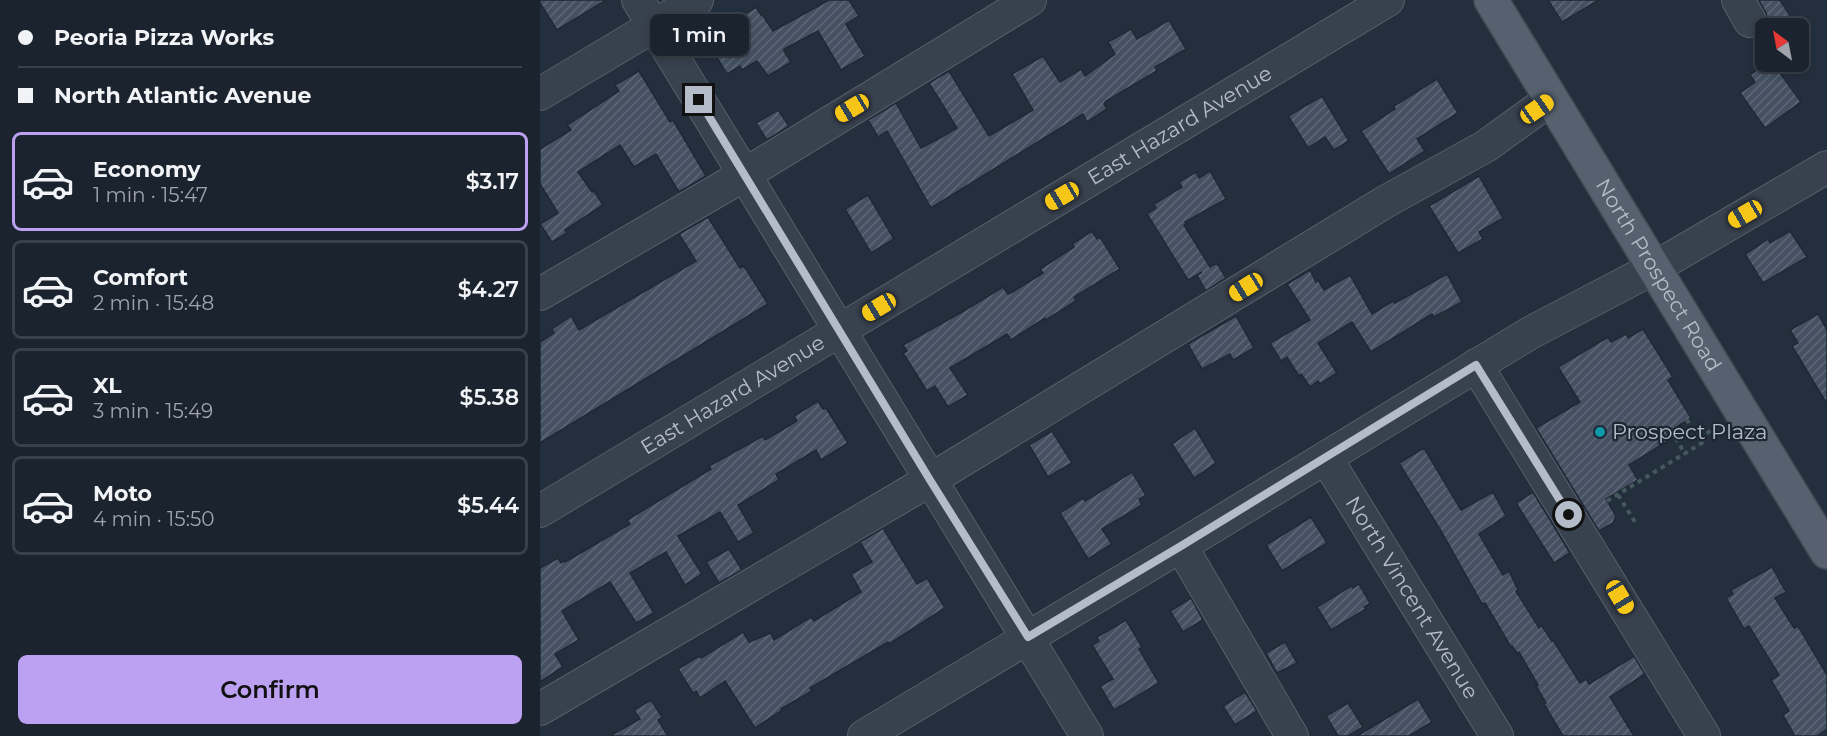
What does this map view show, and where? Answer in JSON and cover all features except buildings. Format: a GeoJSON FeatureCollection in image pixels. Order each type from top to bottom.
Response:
{"type":"FeatureCollection","features":[{"type":"Feature","properties":{"kind":"main road","name":"North Prospect Road"},"geometry":{"type":"LineString","coordinates":[[1491,0],[1827,552]]}},
{"type":"Feature","properties":{"kind":"street"},"geometry":{"type":"LineString","coordinates":[[540,94],[646,13],[697,0]]}},
{"type":"Feature","properties":{"kind":"street"},"geometry":{"type":"LineString","coordinates":[[540,294],[744,175],[1030,0]]}},
{"type":"Feature","properties":{"kind":"street","name":"East Hazard Avenue"},"geometry":{"type":"LineString","coordinates":[[540,511],[1388,0]]}},
{"type":"Feature","properties":{"kind":"street"},"geometry":{"type":"LineString","coordinates":[[646,13],[1087,736]]}},
{"type":"Feature","properties":{"kind":"street"},"geometry":{"type":"LineString","coordinates":[[540,710],[930,480],[1385,202],[1486,146],[1551,99]]}},
{"type":"Feature","properties":{"kind":"street"},"geometry":{"type":"LineString","coordinates":[[873,734],[1028,637],[1476,365],[1530,333],[1654,268],[1827,167]]}},
{"type":"Feature","properties":{"kind":"street"},"geometry":{"type":"LineString","coordinates":[[1476,365],[1704,736]]}},
{"type":"Feature","properties":{"kind":"street","name":"North Vincent Avenue"},"geometry":{"type":"LineString","coordinates":[[1326,458],[1497,736]]}},
{"type":"Feature","properties":{"kind":"street"},"geometry":{"type":"LineString","coordinates":[[1181,546],[1292,736]]}},
{"type":"Feature","properties":{"kind":"path"},"geometry":{"type":"LineString","coordinates":[[1607,501],[1702,443],[1687,420]]}},
{"type":"Feature","properties":{"kind":"path"},"geometry":{"type":"LineString","coordinates":[[1699,438],[1714,428]]}},
{"type":"Feature","properties":{"kind":"path"},"geometry":{"type":"LineString","coordinates":[[1671,430],[1685,454]]}},
{"type":"Feature","properties":{"kind":"path"},"geometry":{"type":"LineString","coordinates":[[1618,495],[1637,525]]}},
{"type":"Feature","properties":{"kind":"place","name":"Prospect Plaza"},"geometry":{"type":"Point","coordinates":[1600,432]}},
{"type":"Feature","properties":{"kind":"route"},"geometry":{"type":"LineString","coordinates":[[699,100],[1028,637],[1476,365],[1569,515]]}}]}
